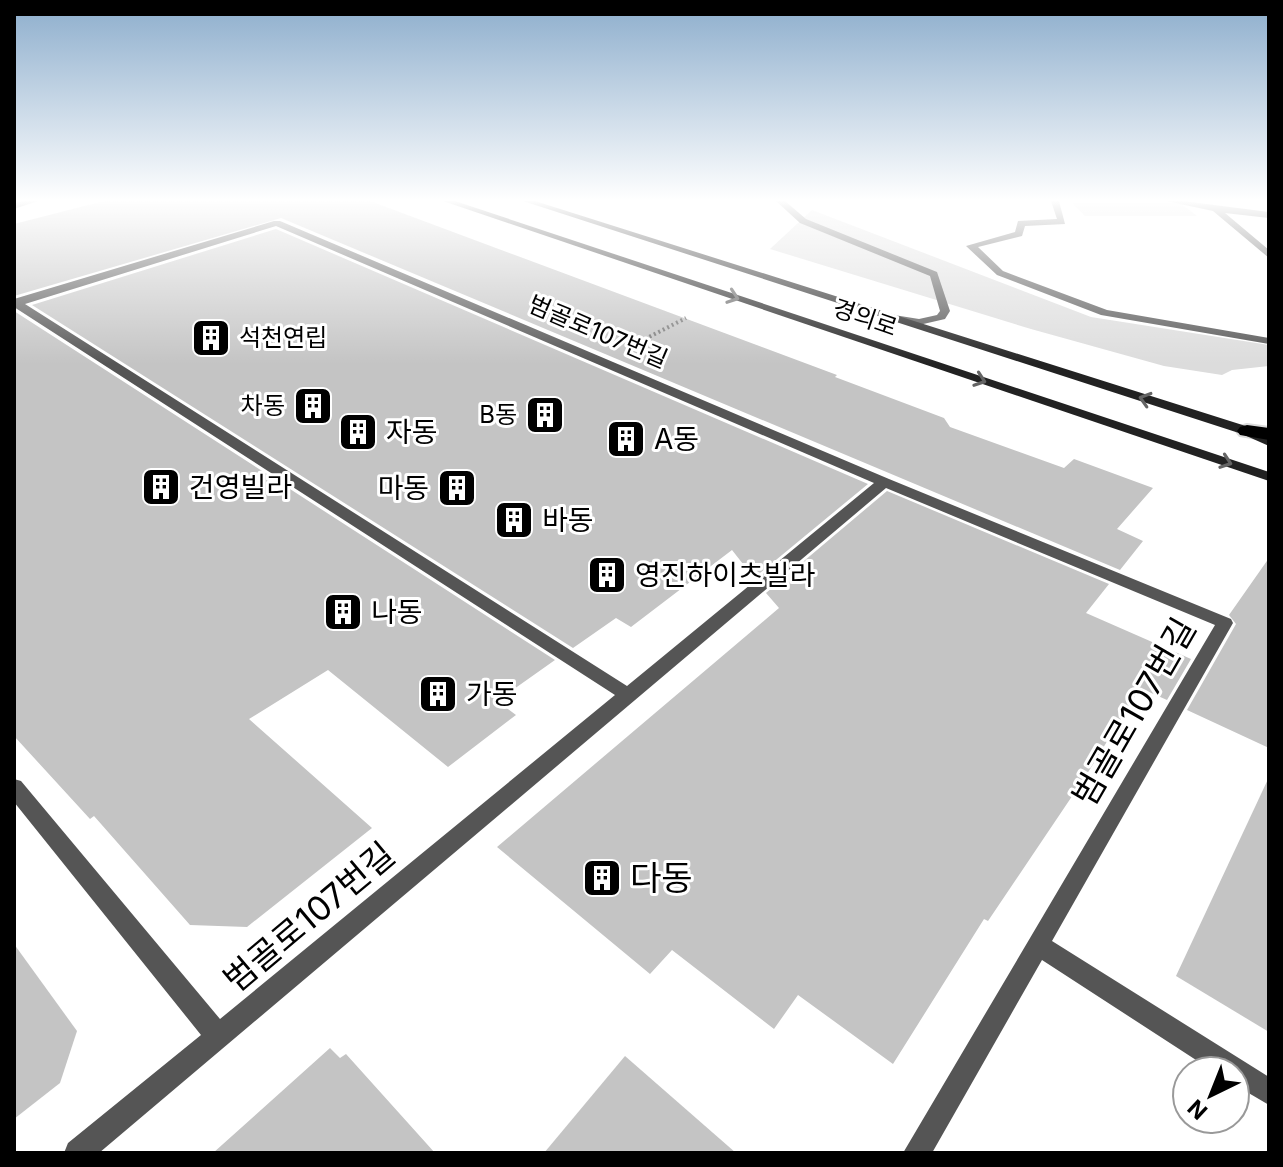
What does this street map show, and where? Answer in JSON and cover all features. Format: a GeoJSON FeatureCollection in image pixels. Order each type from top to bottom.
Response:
{"type":"FeatureCollection","features":[{"type":"Feature","properties":{"kind":"highway"},"geometry":{"type":"LineString","coordinates":[[1247,431],[1269,434]]}},
{"type":"Feature","properties":{"kind":"street","name":"범골로107번길"},"geometry":{"type":"LineString","coordinates":[[15,303],[171,255]]}},
{"type":"Feature","properties":{"kind":"street","name":"범골로107번길"},"geometry":{"type":"LineString","coordinates":[[353,255],[884,482],[1225,623],[917,1153]]}},
{"type":"Feature","properties":{"kind":"street","name":"경의로"},"geometry":{"type":"LineString","coordinates":[[609,255],[1265,476]]}},
{"type":"Feature","properties":{"kind":"street","name":"경의로"},"geometry":{"type":"LineString","coordinates":[[700,255],[822,294],[879,316],[1247,431],[1269,442]]}},
{"type":"Feature","properties":{"kind":"street"},"geometry":{"type":"LineString","coordinates":[[879,316],[919,322],[941,317],[945,311],[934,274],[888,255]]}},
{"type":"Feature","properties":{"kind":"street"},"geometry":{"type":"LineString","coordinates":[[981,255],[1000,273],[1105,313],[1269,341]]}},
{"type":"Feature","properties":{"kind":"street","name":"범골로107번길"},"geometry":{"type":"LineString","coordinates":[[15,303],[628,695]]}},
{"type":"Feature","properties":{"kind":"street","name":"범골로107번길"},"geometry":{"type":"LineString","coordinates":[[78,1153],[884,482]]}},
{"type":"Feature","properties":{"kind":"street","name":"범골로107번길"},"geometry":{"type":"LineString","coordinates":[[14,787],[218,1037]]}},
{"type":"Feature","properties":{"kind":"street"},"geometry":{"type":"LineString","coordinates":[[1038,945],[1269,1092]]}},
{"type":"Feature","properties":{"kind":"path"},"geometry":{"type":"LineString","coordinates":[[601,362],[691,316]]}},
{"type":"Feature","properties":{"kind":"shaded area"},"geometry":{"type":"Polygon","coordinates":[[[791,255],[931,255],[1091,317],[1269,345],[1269,366],[1232,370],[1222,375],[1164,366],[791,255]]]}},
{"type":"Feature","properties":{"kind":"building"},"geometry":{"type":"Polygon","coordinates":[[[14,255],[153,255],[14,296],[14,255]]]}},
{"type":"Feature","properties":{"kind":"building"},"geometry":{"type":"Polygon","coordinates":[[[191,255],[337,255],[868,484],[754,578],[732,550],[631,627],[616,618],[573,648],[32,305],[191,255]]]}},
{"type":"Feature","properties":{"kind":"building"},"geometry":{"type":"Polygon","coordinates":[[[370,255],[516,255],[837,375],[835,377],[944,418],[950,427],[1064,468],[1074,459],[1153,488],[1117,529],[1143,541],[1120,570],[370,255]]]}},
{"type":"Feature","properties":{"kind":"building"},"geometry":{"type":"Polygon","coordinates":[[[14,311],[555,660],[497,701],[516,715],[448,767],[328,670],[249,719],[372,828],[247,927],[190,925],[94,816],[90,819],[14,736],[14,311]]]}},
{"type":"Feature","properties":{"kind":"building"},"geometry":{"type":"Polygon","coordinates":[[[887,491],[1109,584],[1086,613],[1191,659],[1167,700],[1140,688],[1087,774],[988,921],[984,919],[893,1064],[798,995],[774,1029],[672,950],[650,974],[497,847],[779,608],[766,593],[887,491]]]}},
{"type":"Feature","properties":{"kind":"building"},"geometry":{"type":"Polygon","coordinates":[[[1269,558],[1269,748],[1187,710],[1236,624],[1229,615],[1269,558]]]}},
{"type":"Feature","properties":{"kind":"building"},"geometry":{"type":"Polygon","coordinates":[[[1269,777],[1269,1032],[1176,976],[1269,777]]]}},
{"type":"Feature","properties":{"kind":"building"},"geometry":{"type":"Polygon","coordinates":[[[14,944],[77,1031],[60,1083],[14,1119],[14,944]]]}},
{"type":"Feature","properties":{"kind":"building"},"geometry":{"type":"Polygon","coordinates":[[[330,1048],[340,1058],[346,1054],[435,1153],[213,1153],[330,1048]]]}},
{"type":"Feature","properties":{"kind":"building"},"geometry":{"type":"Polygon","coordinates":[[[625,1056],[736,1153],[544,1153],[625,1056]]]}},
{"type":"Feature","properties":{"kind":"place","name":"석천연립"},"geometry":{"type":"Point","coordinates":[211,338]}},
{"type":"Feature","properties":{"kind":"place","name":"차동"},"geometry":{"type":"Point","coordinates":[313,406]}},
{"type":"Feature","properties":{"kind":"place","name":"B동"},"geometry":{"type":"Point","coordinates":[545,415]}},
{"type":"Feature","properties":{"kind":"place","name":"자동"},"geometry":{"type":"Point","coordinates":[358,432]}},
{"type":"Feature","properties":{"kind":"place","name":"A동"},"geometry":{"type":"Point","coordinates":[626,439]}},
{"type":"Feature","properties":{"kind":"place","name":"건영빌라"},"geometry":{"type":"Point","coordinates":[161,487]}},
{"type":"Feature","properties":{"kind":"place","name":"마동"},"geometry":{"type":"Point","coordinates":[457,488]}},
{"type":"Feature","properties":{"kind":"place","name":"바동"},"geometry":{"type":"Point","coordinates":[514,520]}},
{"type":"Feature","properties":{"kind":"place","name":"영진하이츠빌라"},"geometry":{"type":"Point","coordinates":[607,575]}},
{"type":"Feature","properties":{"kind":"place","name":"나동"},"geometry":{"type":"Point","coordinates":[343,612]}},
{"type":"Feature","properties":{"kind":"place","name":"가동"},"geometry":{"type":"Point","coordinates":[438,694]}},
{"type":"Feature","properties":{"kind":"place","name":"다동"},"geometry":{"type":"Point","coordinates":[602,878]}}]}
